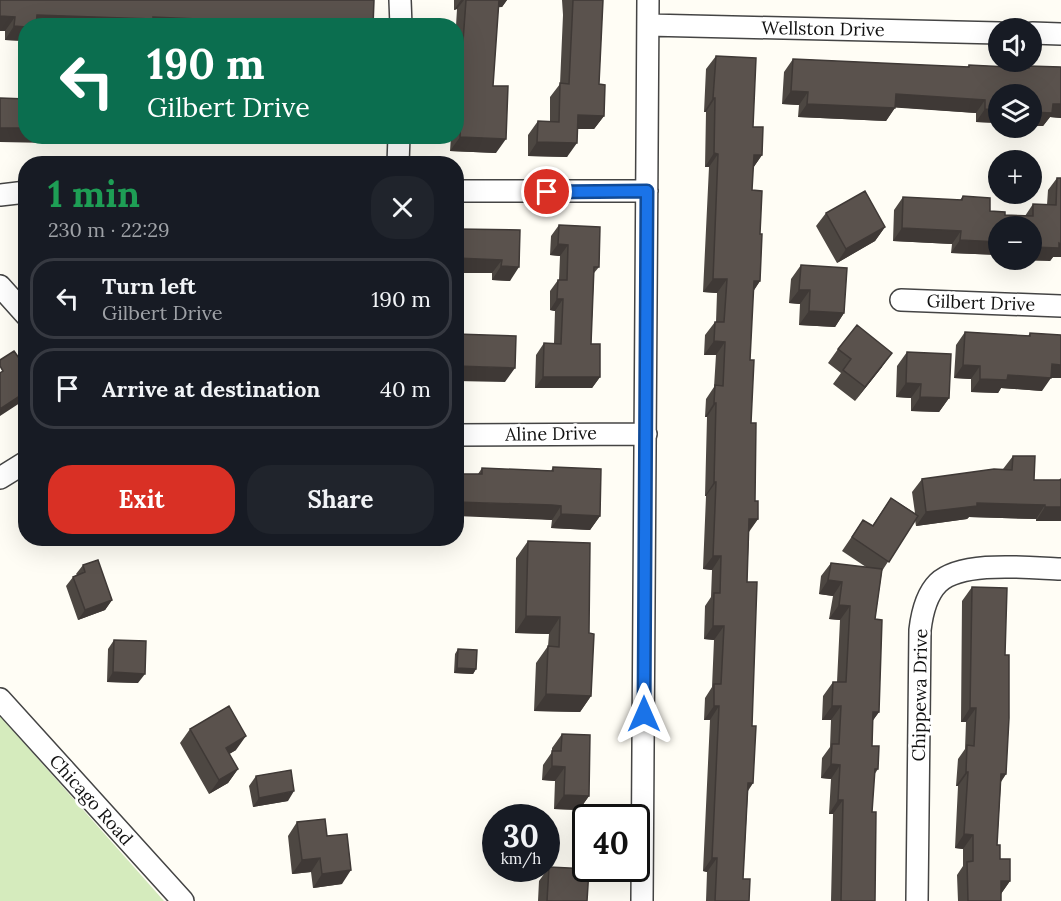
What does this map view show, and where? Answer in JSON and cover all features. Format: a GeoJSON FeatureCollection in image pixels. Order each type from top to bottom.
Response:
{"type":"FeatureCollection","features":[{"type":"Feature","properties":{"kind":"street"},"geometry":{"type":"LineString","coordinates":[[400,0],[401,18]]}},
{"type":"Feature","properties":{"kind":"street"},"geometry":{"type":"LineString","coordinates":[[642,901],[648,0]]}},
{"type":"Feature","properties":{"kind":"street","name":"Wellston Drive"},"geometry":{"type":"LineString","coordinates":[[648,25],[988,33]]}},
{"type":"Feature","properties":{"kind":"street"},"geometry":{"type":"LineString","coordinates":[[1042,33],[1061,34]]}},
{"type":"Feature","properties":{"kind":"street"},"geometry":{"type":"LineString","coordinates":[[464,191],[647,191]]}},
{"type":"Feature","properties":{"kind":"street"},"geometry":{"type":"LineString","coordinates":[[0,195],[18,193]]}},
{"type":"Feature","properties":{"kind":"street"},"geometry":{"type":"LineString","coordinates":[[0,286],[18,306]]}},
{"type":"Feature","properties":{"kind":"street","name":"Gilbert Drive"},"geometry":{"type":"LineString","coordinates":[[901,300],[1061,306]]}},
{"type":"Feature","properties":{"kind":"street","name":"Aline Drive"},"geometry":{"type":"LineString","coordinates":[[464,435],[646,434]]}},
{"type":"Feature","properties":{"kind":"street"},"geometry":{"type":"LineString","coordinates":[[0,478],[18,467]]}},
{"type":"Feature","properties":{"kind":"street","name":"Chippewa Drive"},"geometry":{"type":"LineString","coordinates":[[917,901],[922,612],[939,582],[968,569],[1061,569]]}},
{"type":"Feature","properties":{"kind":"street","name":"Chicago Road"},"geometry":{"type":"LineString","coordinates":[[0,699],[183,901]]}},
{"type":"Feature","properties":{"kind":"green space"},"geometry":{"type":"Polygon","coordinates":[[[0,716],[164,901],[0,901],[0,716]]]}},
{"type":"Feature","properties":{"kind":"building"},"geometry":{"type":"Polygon","coordinates":[[[0,0],[374,0],[373,18],[124,18],[37,15],[37,18],[18,18],[18,26],[14,26],[15,17],[0,16],[0,0]]]}},
{"type":"Feature","properties":{"kind":"building"},"geometry":{"type":"Polygon","coordinates":[[[466,0],[499,0],[493,86],[508,86],[506,139],[464,137],[466,0]]]}},
{"type":"Feature","properties":{"kind":"building"},"geometry":{"type":"Polygon","coordinates":[[[573,0],[603,0],[599,84],[605,85],[604,116],[578,115],[577,143],[537,142],[538,121],[559,122],[560,83],[569,84],[573,0]]]}},
{"type":"Feature","properties":{"kind":"building"},"geometry":{"type":"Polygon","coordinates":[[[716,56],[756,58],[753,127],[763,127],[762,155],[754,155],[752,190],[762,191],[760,234],[762,234],[760,281],[754,281],[750,360],[754,360],[751,423],[756,423],[755,501],[758,501],[758,519],[749,519],[747,582],[757,582],[752,726],[756,726],[753,783],[748,783],[743,879],[750,879],[749,901],[715,901],[717,858],[712,858],[719,706],[714,706],[714,684],[721,684],[724,626],[713,626],[714,593],[720,593],[721,556],[713,556],[716,482],[714,482],[716,403],[714,403],[715,385],[723,386],[725,342],[714,341],[715,322],[724,322],[727,279],[713,279],[718,154],[714,153],[715,98],[713,98],[716,56]]]}},
{"type":"Feature","properties":{"kind":"building"},"geometry":{"type":"Polygon","coordinates":[[[793,59],[988,66],[988,72],[1042,72],[1042,66],[1061,67],[1061,104],[1053,104],[1052,113],[1042,112],[1042,84],[988,84],[988,109],[985,109],[985,100],[896,94],[895,108],[807,104],[808,92],[791,91],[793,59]]]}},
{"type":"Feature","properties":{"kind":"building"},"geometry":{"type":"Polygon","coordinates":[[[0,98],[18,99],[18,128],[0,128],[0,98]]]}},
{"type":"Feature","properties":{"kind":"building"},"geometry":{"type":"Polygon","coordinates":[[[1057,178],[1061,178],[1061,244],[1059,243],[1059,248],[1042,247],[1042,216],[1033,216],[1033,204],[1056,205],[1057,178]]]}},
{"type":"Feature","properties":{"kind":"building"},"geometry":{"type":"Polygon","coordinates":[[[865,191],[885,227],[846,249],[826,213],[865,191]]]}},
{"type":"Feature","properties":{"kind":"building"},"geometry":{"type":"Polygon","coordinates":[[[963,196],[988,198],[990,211],[1005,212],[1005,215],[1033,216],[988,216],[988,241],[960,240],[961,231],[902,228],[903,197],[962,200],[963,196]]]}},
{"type":"Feature","properties":{"kind":"building"},"geometry":{"type":"Polygon","coordinates":[[[559,225],[600,227],[599,267],[594,267],[591,344],[600,344],[600,377],[543,377],[544,343],[561,344],[563,299],[557,299],[558,280],[567,280],[568,245],[558,244],[559,225]]]}},
{"type":"Feature","properties":{"kind":"building"},"geometry":{"type":"Polygon","coordinates":[[[464,229],[520,230],[519,267],[501,266],[502,260],[464,258],[464,229]]]}},
{"type":"Feature","properties":{"kind":"building"},"geometry":{"type":"Polygon","coordinates":[[[801,265],[847,268],[844,313],[809,311],[810,290],[799,290],[801,265]]]}},
{"type":"Feature","properties":{"kind":"building"},"geometry":{"type":"Polygon","coordinates":[[[857,325],[892,353],[865,387],[843,370],[851,359],[838,349],[857,325]]]}},
{"type":"Feature","properties":{"kind":"building"},"geometry":{"type":"Polygon","coordinates":[[[965,332],[1030,336],[1030,333],[1061,335],[1061,365],[1052,364],[1051,378],[1008,375],[1007,380],[980,379],[980,366],[963,365],[965,332]]]}},
{"type":"Feature","properties":{"kind":"building"},"geometry":{"type":"Polygon","coordinates":[[[464,334],[516,336],[515,368],[464,366],[464,334]]]}},
{"type":"Feature","properties":{"kind":"building"},"geometry":{"type":"Polygon","coordinates":[[[14,351],[18,357],[18,397],[0,409],[0,373],[3,371],[0,360],[14,351]]]}},
{"type":"Feature","properties":{"kind":"building"},"geometry":{"type":"Polygon","coordinates":[[[907,352],[951,354],[949,398],[920,397],[921,384],[906,383],[907,352]]]}},
{"type":"Feature","properties":{"kind":"building"},"geometry":{"type":"Polygon","coordinates":[[[1013,456],[1035,456],[1034,480],[1061,480],[1061,507],[977,503],[977,506],[926,512],[922,479],[994,469],[1012,470],[1013,456]]]}},
{"type":"Feature","properties":{"kind":"building"},"geometry":{"type":"Polygon","coordinates":[[[553,467],[601,469],[600,516],[561,514],[561,506],[552,505],[464,502],[464,474],[482,474],[482,468],[553,471],[553,467]]]}},
{"type":"Feature","properties":{"kind":"building"},"geometry":{"type":"Polygon","coordinates":[[[891,498],[918,516],[889,562],[852,537],[863,520],[873,526],[891,498]]]}},
{"type":"Feature","properties":{"kind":"building"},"geometry":{"type":"Polygon","coordinates":[[[528,541],[590,543],[589,633],[594,634],[591,696],[546,694],[548,646],[559,647],[560,617],[526,616],[528,541]]]}},
{"type":"Feature","properties":{"kind":"building"},"geometry":{"type":"Polygon","coordinates":[[[98,560],[112,600],[85,610],[73,577],[85,572],[83,565],[98,560]]]}},
{"type":"Feature","properties":{"kind":"building"},"geometry":{"type":"Polygon","coordinates":[[[831,563],[882,569],[875,619],[882,620],[879,712],[873,712],[872,746],[879,746],[872,812],[876,812],[875,901],[841,901],[843,800],[838,800],[840,765],[831,764],[832,744],[839,744],[841,706],[832,706],[833,682],[846,682],[850,606],[839,605],[842,582],[828,580],[831,563]]]}},
{"type":"Feature","properties":{"kind":"building"},"geometry":{"type":"Polygon","coordinates":[[[972,587],[1007,588],[1005,655],[1009,655],[1009,718],[1006,774],[1001,774],[997,845],[1000,845],[1000,859],[1010,859],[1010,881],[1001,881],[1001,901],[968,901],[967,862],[973,861],[973,835],[964,834],[968,772],[966,772],[967,745],[974,746],[976,708],[970,708],[972,587]]]}},
{"type":"Feature","properties":{"kind":"building"},"geometry":{"type":"Polygon","coordinates":[[[114,640],[146,641],[145,674],[113,672],[114,640]]]}},
{"type":"Feature","properties":{"kind":"building"},"geometry":{"type":"Polygon","coordinates":[[[458,649],[477,650],[476,669],[457,668],[458,649]]]}},
{"type":"Feature","properties":{"kind":"building"},"geometry":{"type":"Polygon","coordinates":[[[229,706],[246,736],[226,748],[238,769],[219,780],[190,729],[229,706]]]}},
{"type":"Feature","properties":{"kind":"building"},"geometry":{"type":"Polygon","coordinates":[[[562,734],[590,735],[589,796],[564,795],[565,767],[552,766],[552,751],[561,751],[562,734]]]}},
{"type":"Feature","properties":{"kind":"building"},"geometry":{"type":"Polygon","coordinates":[[[291,770],[294,791],[259,798],[256,776],[291,770]]]}},
{"type":"Feature","properties":{"kind":"building"},"geometry":{"type":"Polygon","coordinates":[[[325,819],[327,836],[347,834],[351,870],[322,874],[320,858],[302,860],[297,822],[325,819]]]}},
{"type":"Feature","properties":{"kind":"building"},"geometry":{"type":"Polygon","coordinates":[[[560,868],[572,868],[572,882],[588,882],[587,901],[547,901],[548,882],[560,882],[560,868]]]}},
{"type":"Feature","properties":{"kind":"route"},"geometry":{"type":"LineString","coordinates":[[547,192],[647,191],[644,714]]}}]}
